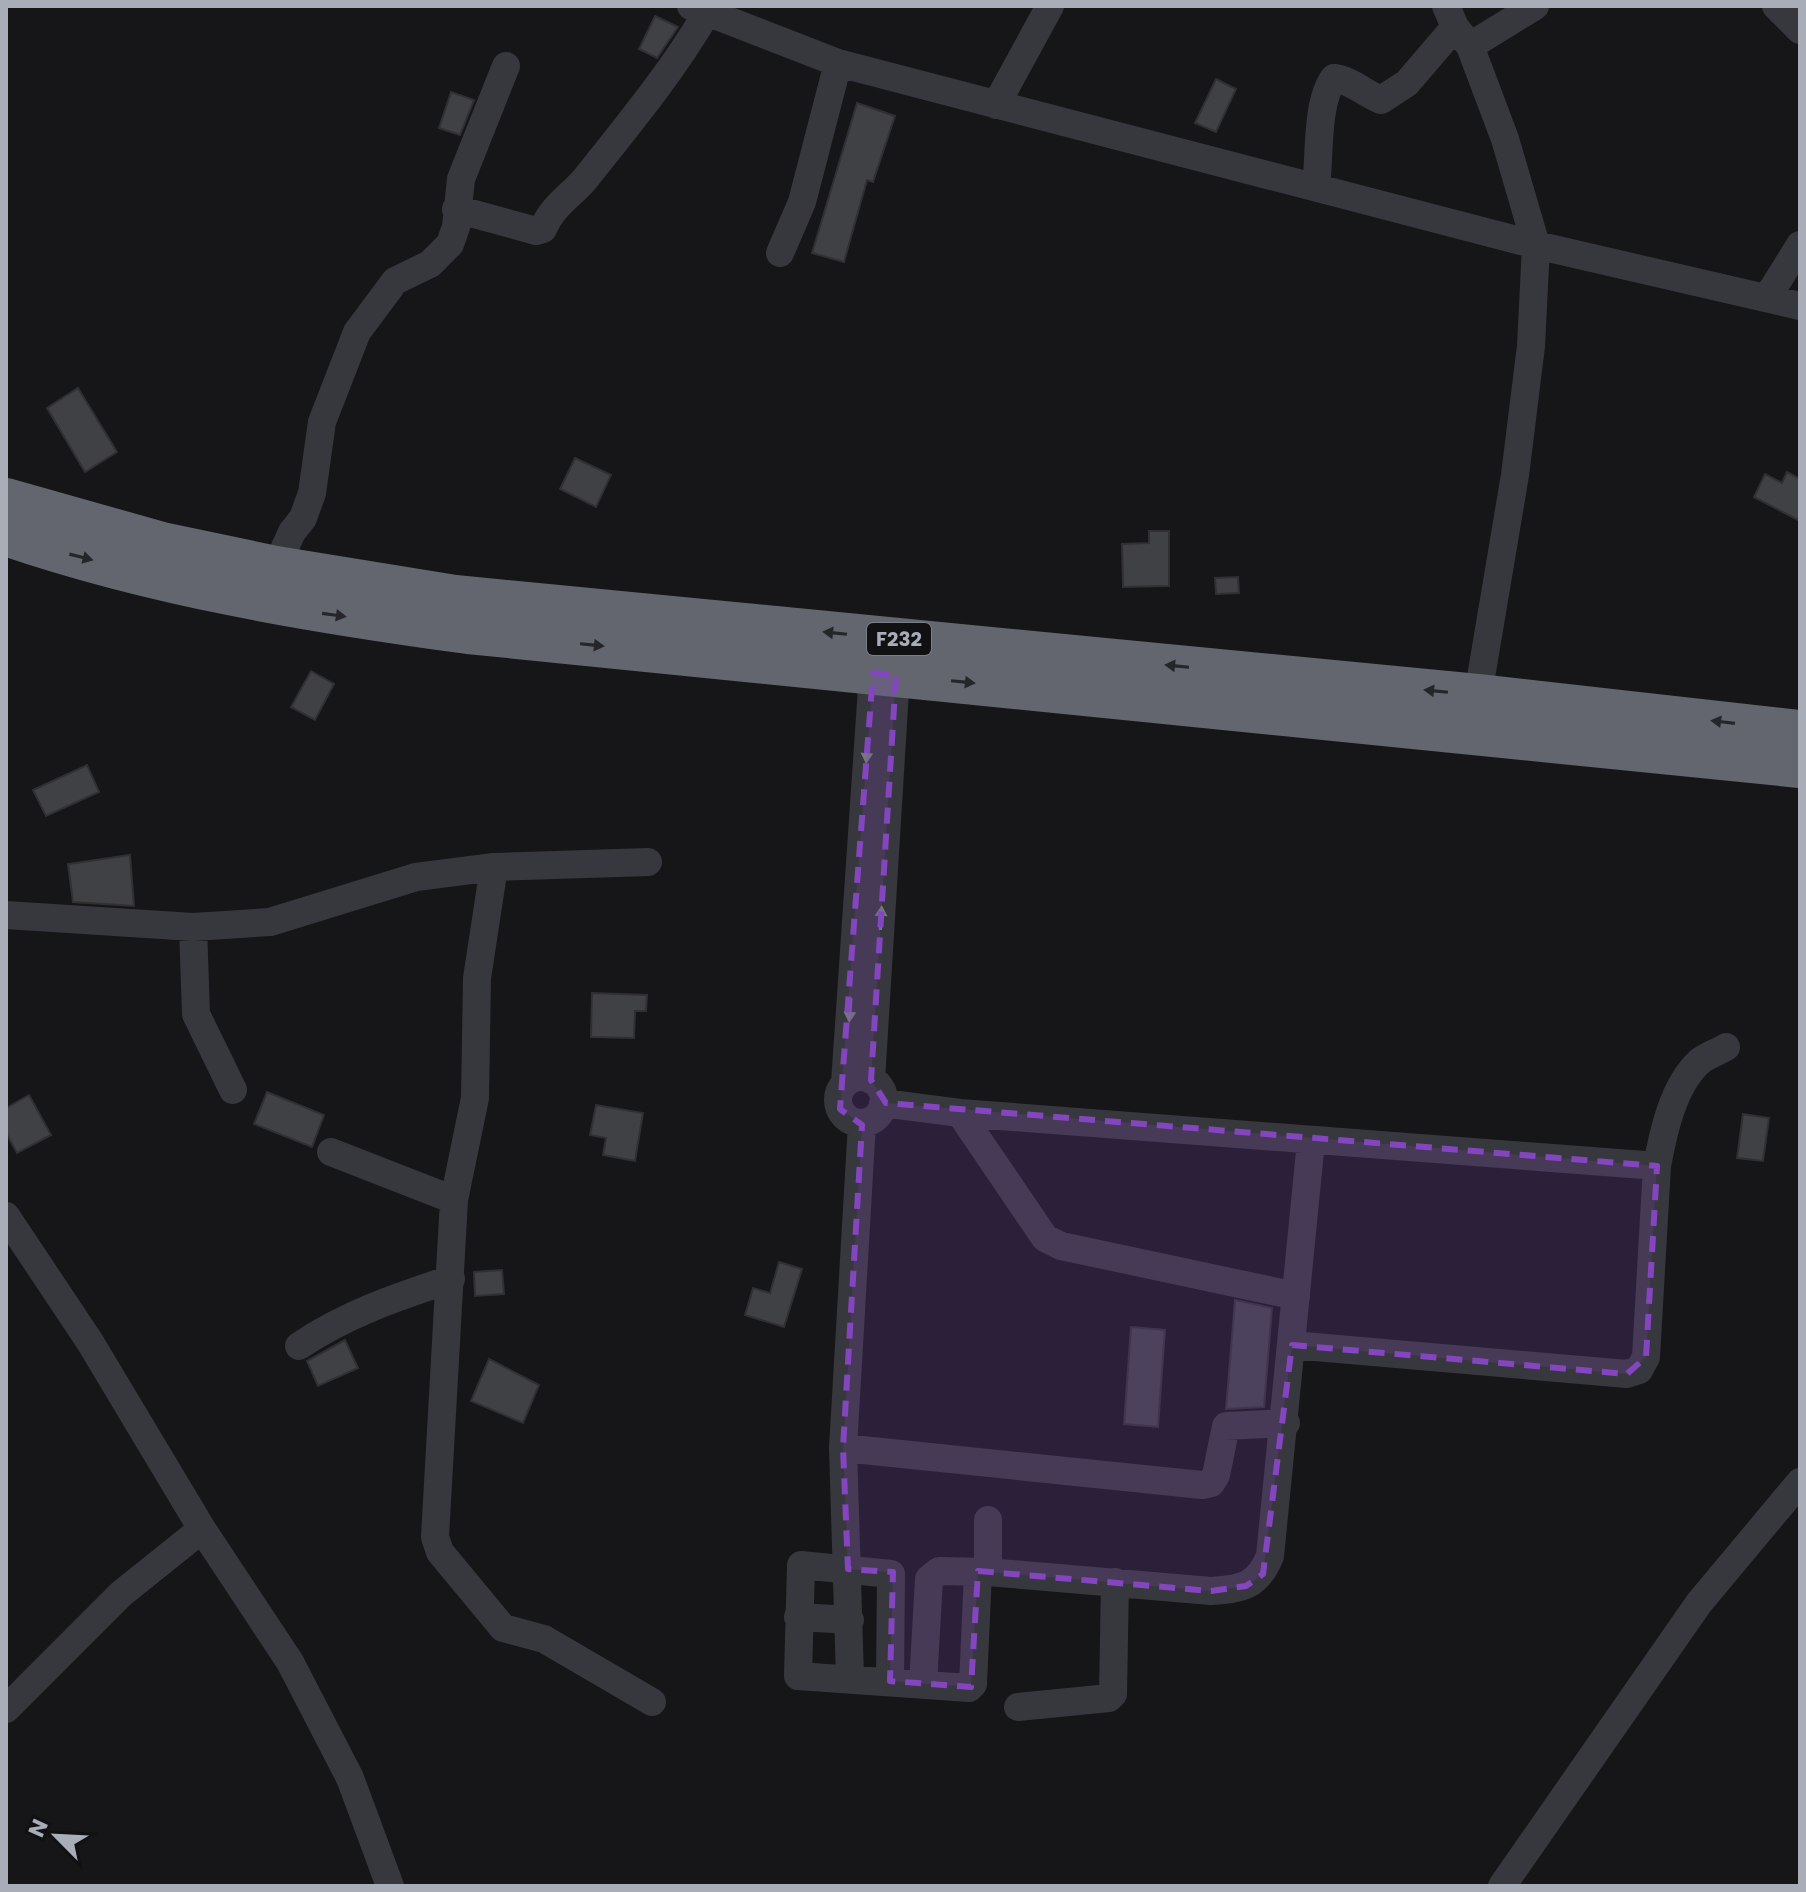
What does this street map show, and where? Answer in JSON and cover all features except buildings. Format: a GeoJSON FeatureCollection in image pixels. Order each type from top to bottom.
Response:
{"type":"FeatureCollection","features":[{"type":"Feature","properties":{"kind":"highway","name":"F232"},"geometry":{"type":"LineString","coordinates":[[6,499],[162,543],[276,567],[455,596],[1478,695],[1800,731]]}},
{"type":"Feature","properties":{"kind":"highway","name":"F232"},"geometry":{"type":"LineString","coordinates":[[6,535],[167,579],[324,613],[468,633],[1800,767]]}},
{"type":"Feature","properties":{"kind":"street"},"geometry":{"type":"LineString","coordinates":[[996,105],[1050,6]]}},
{"type":"Feature","properties":{"kind":"street"},"geometry":{"type":"LineString","coordinates":[[1316,187],[1322,136],[1321,100],[1334,78],[1346,79],[1364,93],[1381,100],[1407,83],[1457,26],[1535,6]]}},
{"type":"Feature","properties":{"kind":"street"},"geometry":{"type":"LineString","coordinates":[[1776,6],[1800,30]]}},
{"type":"Feature","properties":{"kind":"street"},"geometry":{"type":"LineString","coordinates":[[456,209],[536,231],[543,229],[549,213],[584,181],[685,50],[699,10],[838,63],[1536,245],[1800,306]]}},
{"type":"Feature","properties":{"kind":"street"},"geometry":{"type":"LineString","coordinates":[[1457,26],[1524,193],[1536,245],[1531,346],[1515,475],[1478,695]]}},
{"type":"Feature","properties":{"kind":"street"},"geometry":{"type":"LineString","coordinates":[[780,253],[802,202],[838,63]]}},
{"type":"Feature","properties":{"kind":"street"},"geometry":{"type":"LineString","coordinates":[[276,567],[303,518],[312,493],[322,422],[357,332],[395,281],[430,264],[450,244],[461,179],[506,66]]}},
{"type":"Feature","properties":{"kind":"street"},"geometry":{"type":"LineString","coordinates":[[1767,298],[1800,245]]}},
{"type":"Feature","properties":{"kind":"street"},"geometry":{"type":"LineString","coordinates":[[884,674],[867,1089],[877,1117],[862,1123],[849,1119],[840,1109],[839,1096],[867,1089],[960,1113],[1657,1166]]}},
{"type":"Feature","properties":{"kind":"street"},"geometry":{"type":"LineString","coordinates":[[6,915],[193,927],[270,922],[416,877],[494,867],[648,862]]}},
{"type":"Feature","properties":{"kind":"street"},"geometry":{"type":"LineString","coordinates":[[494,867],[477,978],[475,1098],[454,1200],[435,1537],[440,1552],[503,1628],[544,1639],[652,1702]]}},
{"type":"Feature","properties":{"kind":"street"},"geometry":{"type":"LineString","coordinates":[[193,927],[196,1014],[233,1090]]}},
{"type":"Feature","properties":{"kind":"street"},"geometry":{"type":"LineString","coordinates":[[1292,1345],[1627,1374],[1639,1370],[1646,1357],[1657,1166],[1663,1138],[1684,1082],[1699,1062],[1726,1047]]}},
{"type":"Feature","properties":{"kind":"street"},"geometry":{"type":"LineString","coordinates":[[960,1113],[1045,1238],[1061,1246],[1296,1296]]}},
{"type":"Feature","properties":{"kind":"street"},"geometry":{"type":"LineString","coordinates":[[850,1678],[843,1448],[862,1123]]}},
{"type":"Feature","properties":{"kind":"street"},"geometry":{"type":"LineString","coordinates":[[923,1684],[929,1579],[933,1574],[983,1572],[1211,1591],[1246,1586],[1263,1574],[1270,1556],[1286,1423],[1311,1141]]}},
{"type":"Feature","properties":{"kind":"street"},"geometry":{"type":"LineString","coordinates":[[331,1152],[454,1200]]}},
{"type":"Feature","properties":{"kind":"street"},"geometry":{"type":"LineString","coordinates":[[6,1216],[90,1342],[202,1529],[297,1675],[350,1778],[390,1886]]}},
{"type":"Feature","properties":{"kind":"street"},"geometry":{"type":"LineString","coordinates":[[299,1346],[332,1324],[368,1307],[451,1279]]}},
{"type":"Feature","properties":{"kind":"street"},"geometry":{"type":"LineString","coordinates":[[843,1448],[1202,1485],[1211,1483],[1216,1475],[1226,1426],[1286,1423]]}},
{"type":"Feature","properties":{"kind":"street"},"geometry":{"type":"LineString","coordinates":[[1502,1886],[1699,1603],[1800,1482]]}},
{"type":"Feature","properties":{"kind":"street"},"geometry":{"type":"LineString","coordinates":[[890,1681],[891,1574],[801,1565],[798,1676],[969,1688],[973,1684],[988,1520]]}},
{"type":"Feature","properties":{"kind":"street"},"geometry":{"type":"LineString","coordinates":[[6,1709],[104,1610],[161,1559],[202,1529]]}},
{"type":"Feature","properties":{"kind":"street"},"geometry":{"type":"LineString","coordinates":[[1018,1707],[1109,1698],[1113,1694],[1115,1582]]}},
{"type":"Feature","properties":{"kind":"street"},"geometry":{"type":"LineString","coordinates":[[798,1617],[850,1620]]}},
{"type":"Feature","properties":{"kind":"street"},"geometry":{"type":"LineString","coordinates":[[892,1623],[926,1625]]}},
{"type":"Feature","properties":{"kind":"highlighted area"},"geometry":{"type":"Polygon","coordinates":[[[873,673],[896,675],[871,1080],[886,1103],[1657,1166],[1646,1357],[1627,1374],[1292,1345],[1263,1574],[1246,1586],[1211,1591],[978,1571],[971,1687],[890,1681],[893,1572],[848,1569],[843,1448],[862,1125],[840,1109],[873,673]]]}}]}
